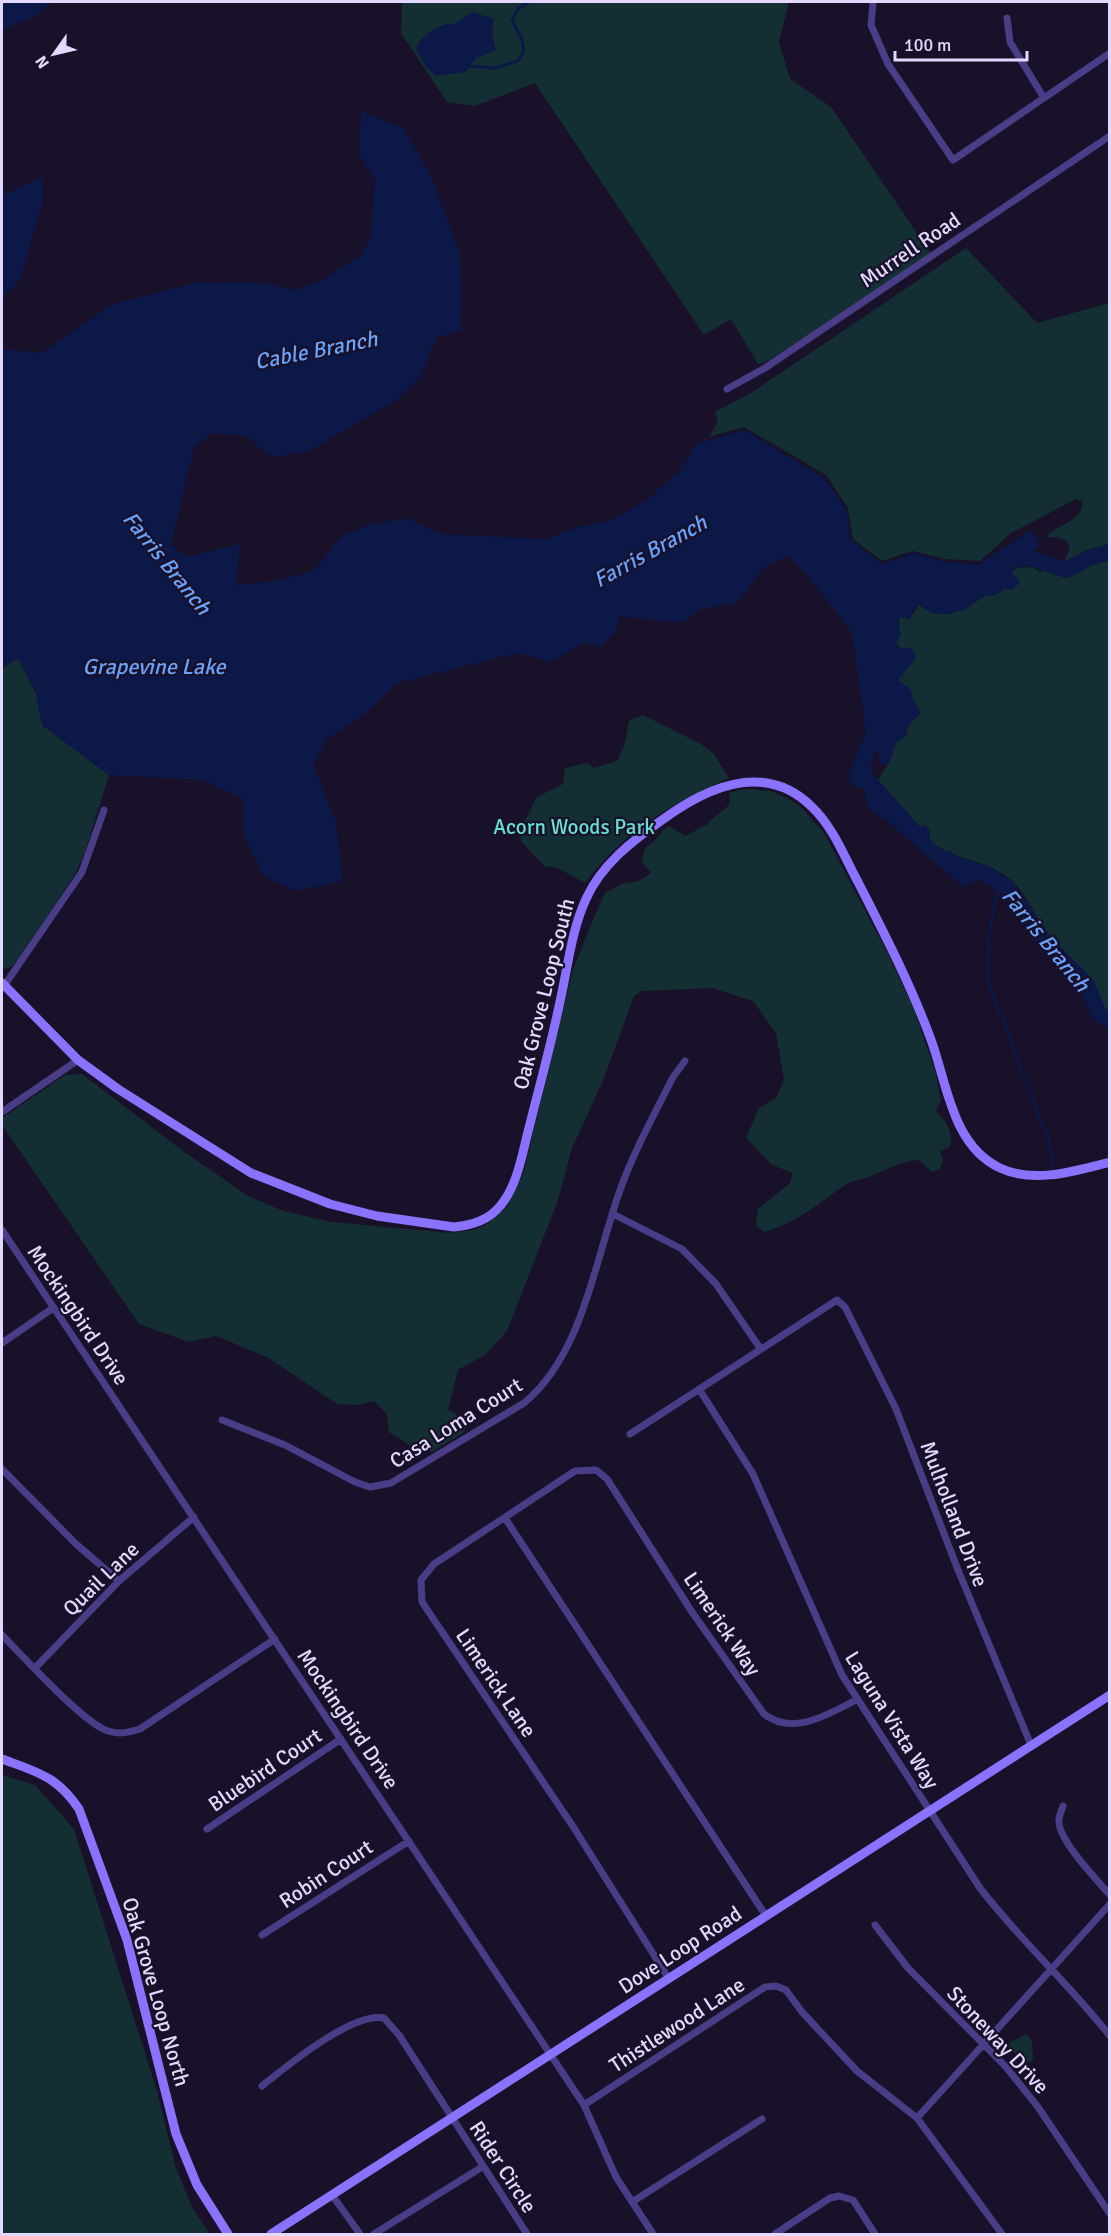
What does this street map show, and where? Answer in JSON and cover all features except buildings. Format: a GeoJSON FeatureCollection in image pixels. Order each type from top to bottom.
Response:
{"type":"FeatureCollection","features":[{"type":"Feature","properties":{"kind":"street"},"geometry":{"type":"LineString","coordinates":[[873,2],[871,25],[888,64],[953,160],[1110,53]]}},
{"type":"Feature","properties":{"kind":"street"},"geometry":{"type":"LineString","coordinates":[[1007,18],[1010,42],[1044,98]]}},
{"type":"Feature","properties":{"kind":"street","name":"Murrell Road"},"geometry":{"type":"LineString","coordinates":[[727,389],[765,368],[1110,136]]}},
{"type":"Feature","properties":{"kind":"street","name":"Oak Grove Loop South"},"geometry":{"type":"LineString","coordinates":[[3,985],[78,1060],[241,1167],[272,1183],[330,1204],[377,1216],[454,1227],[477,1223],[501,1205],[514,1182],[552,1037],[576,930],[585,901],[595,882],[639,836],[672,813],[714,791],[734,784],[768,783],[784,787],[798,795],[812,806],[833,834],[905,976],[931,1039],[952,1108],[975,1149],[999,1168],[1029,1176],[1064,1173],[1110,1162]]}},
{"type":"Feature","properties":{"kind":"street"},"geometry":{"type":"LineString","coordinates":[[3,985],[82,872],[104,810]]}},
{"type":"Feature","properties":{"kind":"street"},"geometry":{"type":"LineString","coordinates":[[2,1112],[78,1060]]}},
{"type":"Feature","properties":{"kind":"street","name":"Casa Loma Court"},"geometry":{"type":"LineString","coordinates":[[222,1420],[285,1445],[355,1482],[370,1487],[391,1483],[482,1430],[542,1388],[556,1370],[572,1336],[613,1214],[643,1137],[673,1077],[685,1061]]}},
{"type":"Feature","properties":{"kind":"street"},"geometry":{"type":"LineString","coordinates":[[613,1214],[682,1249],[716,1284],[760,1348],[630,1434]]}},
{"type":"Feature","properties":{"kind":"street","name":"Mockingbird Drive"},"geometry":{"type":"LineString","coordinates":[[2,1230],[584,2105],[616,2177],[653,2235]]}},
{"type":"Feature","properties":{"kind":"street","name":"Mulholland Drive"},"geometry":{"type":"LineString","coordinates":[[760,1348],[837,1300],[845,1306],[896,1409],[958,1570],[1031,1745]]}},
{"type":"Feature","properties":{"kind":"street"},"geometry":{"type":"LineString","coordinates":[[2,1343],[53,1308]]}},
{"type":"Feature","properties":{"kind":"street","name":"Laguna Vista Way"},"geometry":{"type":"LineString","coordinates":[[699,1389],[753,1474],[830,1651],[858,1699],[980,1888],[1110,2036]]}},
{"type":"Feature","properties":{"kind":"street"},"geometry":{"type":"LineString","coordinates":[[2,1469],[76,1544],[119,1581]]}},
{"type":"Feature","properties":{"kind":"street","name":"Limerick Way"},"geometry":{"type":"LineString","coordinates":[[596,1470],[607,1479],[692,1611],[765,1714],[779,1722],[805,1723],[858,1699]]}},
{"type":"Feature","properties":{"kind":"street","name":"Limerick Lane"},"geometry":{"type":"LineString","coordinates":[[596,1470],[575,1471],[434,1563],[421,1581],[422,1602],[574,1828],[669,1979]]}},
{"type":"Feature","properties":{"kind":"street","name":"Quail Lane"},"geometry":{"type":"LineString","coordinates":[[35,1668],[119,1581],[194,1517]]}},
{"type":"Feature","properties":{"kind":"street"},"geometry":{"type":"LineString","coordinates":[[505,1518],[766,1916]]}},
{"type":"Feature","properties":{"kind":"street"},"geometry":{"type":"LineString","coordinates":[[2,1635],[96,1725],[108,1731],[125,1733],[140,1729],[275,1639]]}},
{"type":"Feature","properties":{"kind":"street","name":"Dove Loop Road"},"geometry":{"type":"LineString","coordinates":[[271,2235],[1110,1695]]}},
{"type":"Feature","properties":{"kind":"street","name":"Bluebird Court"},"geometry":{"type":"LineString","coordinates":[[207,1829],[341,1739]]}},
{"type":"Feature","properties":{"kind":"street","name":"Oak Grove Loop North"},"geometry":{"type":"LineString","coordinates":[[2,1759],[46,1775],[69,1794],[79,1809],[127,1940],[176,2134],[197,2186],[228,2235]]}},
{"type":"Feature","properties":{"kind":"street"},"geometry":{"type":"LineString","coordinates":[[1063,1806],[1058,1822],[1063,1833],[1076,1855],[1110,1895]]}},
{"type":"Feature","properties":{"kind":"street","name":"Robin Court"},"geometry":{"type":"LineString","coordinates":[[262,1935],[409,1841]]}},
{"type":"Feature","properties":{"kind":"street"},"geometry":{"type":"LineString","coordinates":[[917,2118],[1052,1971],[1110,1904]]}},
{"type":"Feature","properties":{"kind":"street","name":"Stoneway Drive"},"geometry":{"type":"LineString","coordinates":[[874,1925],[908,1968],[985,2045],[1038,2107],[1110,2214]]}},
{"type":"Feature","properties":{"kind":"street","name":"Thistlewood Lane"},"geometry":{"type":"LineString","coordinates":[[584,2105],[765,1987],[776,1986],[786,1990],[802,2012],[857,2071],[917,2118],[1002,2235]]}},
{"type":"Feature","properties":{"kind":"street","name":"Rider Circle"},"geometry":{"type":"LineString","coordinates":[[262,2086],[293,2061],[348,2027],[377,2017],[384,2018],[399,2035],[527,2235]]}},
{"type":"Feature","properties":{"kind":"street"},"geometry":{"type":"LineString","coordinates":[[632,2202],[762,2119]]}},
{"type":"Feature","properties":{"kind":"street"},"geometry":{"type":"LineString","coordinates":[[374,2235],[482,2167]]}},
{"type":"Feature","properties":{"kind":"street"},"geometry":{"type":"LineString","coordinates":[[332,2195],[360,2235]]}},
{"type":"Feature","properties":{"kind":"street"},"geometry":{"type":"LineString","coordinates":[[775,2235],[830,2198],[839,2196],[853,2200],[874,2235]]}},
{"type":"Feature","properties":{"kind":"green space"},"geometry":{"type":"Polygon","coordinates":[[[402,2],[789,2],[779,42],[790,79],[831,107],[932,255],[768,361],[758,364],[731,319],[704,335],[535,83],[475,106],[447,102],[401,33],[402,2]]]}},
{"type":"Feature","properties":{"kind":"green space"},"geometry":{"type":"Polygon","coordinates":[[[966,248],[1037,323],[1109,303],[1109,546],[1089,552],[1068,563],[1064,562],[1070,548],[1066,541],[1061,538],[1047,537],[1079,514],[1082,501],[1076,499],[1011,533],[980,561],[945,559],[913,551],[882,561],[853,539],[848,508],[826,475],[744,427],[709,437],[718,421],[715,412],[751,393],[966,248]]]}},
{"type":"Feature","properties":{"kind":"green space"},"geometry":{"type":"Polygon","coordinates":[[[1109,561],[1109,1015],[1103,1010],[1097,992],[1090,981],[1052,940],[1017,886],[1007,876],[996,870],[940,848],[930,840],[929,829],[920,827],[878,780],[890,761],[896,742],[906,735],[908,726],[921,712],[913,699],[911,690],[898,680],[906,667],[913,663],[896,643],[900,617],[912,615],[919,605],[934,614],[948,614],[966,609],[984,596],[994,596],[1004,589],[1012,590],[1011,573],[1015,568],[1032,567],[1040,572],[1047,569],[1066,577],[1077,574],[1092,564],[1109,561]]]}},
{"type":"Feature","properties":{"kind":"green space"},"geometry":{"type":"Polygon","coordinates":[[[18,658],[36,693],[42,725],[109,775],[85,852],[74,876],[17,961],[11,967],[2,969],[2,669],[18,658]]]}},
{"type":"Feature","properties":{"kind":"green space","name":"Acorn Woods Park"},"geometry":{"type":"Polygon","coordinates":[[[643,715],[701,744],[713,753],[729,778],[667,809],[633,833],[617,847],[585,883],[558,868],[544,866],[521,841],[521,828],[537,797],[563,784],[565,768],[587,763],[594,768],[617,761],[624,746],[629,721],[643,715]]]}},
{"type":"Feature","properties":{"kind":"green space"},"geometry":{"type":"Polygon","coordinates":[[[744,789],[771,791],[787,798],[800,806],[824,833],[886,950],[913,1007],[935,1070],[941,1101],[936,1111],[946,1123],[951,1137],[949,1147],[940,1151],[943,1161],[940,1169],[932,1172],[919,1160],[900,1164],[848,1183],[799,1217],[765,1232],[756,1226],[758,1209],[790,1183],[793,1173],[772,1165],[746,1138],[759,1108],[776,1098],[784,1080],[776,1033],[753,1001],[712,988],[641,991],[634,996],[602,1083],[572,1148],[558,1200],[507,1331],[486,1354],[458,1370],[448,1409],[469,1422],[463,1433],[432,1452],[409,1445],[389,1432],[387,1414],[374,1401],[357,1405],[337,1404],[267,1357],[216,1336],[189,1342],[139,1324],[2,1125],[2,1118],[65,1075],[82,1074],[183,1151],[248,1196],[283,1211],[332,1222],[449,1233],[473,1230],[485,1225],[507,1207],[523,1175],[573,970],[605,893],[622,884],[639,881],[651,873],[642,862],[644,851],[665,828],[669,826],[685,836],[688,835],[707,825],[730,803],[729,793],[744,789]]]}},
{"type":"Feature","properties":{"kind":"green space"},"geometry":{"type":"Polygon","coordinates":[[[2,1775],[35,1785],[74,1829],[157,2091],[176,2168],[193,2209],[208,2231],[207,2234],[2,2234],[2,1775]]]}},
{"type":"Feature","properties":{"kind":"green space"},"geometry":{"type":"Polygon","coordinates":[[[1026,2034],[1032,2041],[1033,2060],[1027,2064],[1006,2045],[1026,2034]]]}},
{"type":"Feature","properties":{"kind":"water"},"geometry":{"type":"Polygon","coordinates":[[[2,2],[51,2],[36,16],[2,30],[2,2]]]}},
{"type":"Feature","properties":{"kind":"water"},"geometry":{"type":"Polygon","coordinates":[[[472,12],[494,19],[492,33],[496,50],[476,58],[465,72],[436,76],[424,63],[416,48],[432,30],[444,25],[455,24],[472,12]]]}},
{"type":"Feature","properties":{"kind":"water","name":"Grapevine Lake"},"geometry":{"type":"Polygon","coordinates":[[[361,111],[403,128],[432,178],[460,254],[461,331],[437,337],[420,378],[397,400],[309,451],[272,457],[246,436],[212,433],[194,447],[171,545],[186,557],[240,544],[236,585],[281,580],[313,571],[341,537],[367,525],[407,518],[440,534],[546,539],[578,527],[612,520],[648,499],[678,472],[697,444],[744,430],[824,478],[846,509],[851,540],[882,564],[913,553],[945,562],[978,565],[1031,530],[1040,544],[1011,573],[1021,582],[1011,590],[1004,589],[994,596],[984,596],[966,609],[948,614],[934,614],[919,605],[913,610],[910,620],[900,617],[898,621],[901,635],[896,643],[897,647],[912,649],[916,657],[898,680],[911,690],[913,699],[921,712],[908,726],[903,739],[897,742],[888,765],[879,762],[878,751],[875,752],[872,760],[874,775],[920,827],[926,825],[929,829],[930,840],[943,851],[950,851],[958,857],[977,862],[975,881],[964,888],[886,820],[871,811],[867,805],[864,788],[852,786],[848,776],[866,731],[852,632],[808,576],[788,556],[764,567],[737,603],[701,609],[681,623],[619,616],[615,632],[600,648],[585,642],[551,662],[517,653],[397,683],[365,714],[327,739],[313,765],[336,822],[343,881],[296,891],[263,876],[243,834],[244,799],[202,780],[109,775],[42,725],[36,693],[18,658],[2,669],[2,349],[41,353],[113,304],[199,282],[261,283],[294,290],[324,279],[362,254],[371,235],[375,179],[359,155],[361,111]]]}},
{"type":"Feature","properties":{"kind":"water"},"geometry":{"type":"Polygon","coordinates":[[[43,176],[42,204],[20,280],[2,298],[2,196],[43,176]]]}},
{"type":"Feature","properties":{"kind":"waterway","name":"Cable Branch"},"geometry":{"type":"LineString","coordinates":[[466,66],[495,68],[518,61],[524,51],[522,39],[512,20],[519,8],[529,2]]}},
{"type":"Feature","properties":{"kind":"waterway"},"geometry":{"type":"LineString","coordinates":[[1005,566],[1015,559],[1030,558],[1066,570],[1088,558],[1110,552]]}},
{"type":"Feature","properties":{"kind":"waterway","name":"Farris Branch"},"geometry":{"type":"LineString","coordinates":[[956,867],[981,872],[1005,885],[1044,941],[1087,985],[1099,1014],[1110,1021]]}},
{"type":"Feature","properties":{"kind":"waterway"},"geometry":{"type":"LineString","coordinates":[[1002,883],[995,898],[989,935],[988,974],[992,994],[1011,1039],[1039,1119],[1049,1138],[1052,1164]]}}]}
